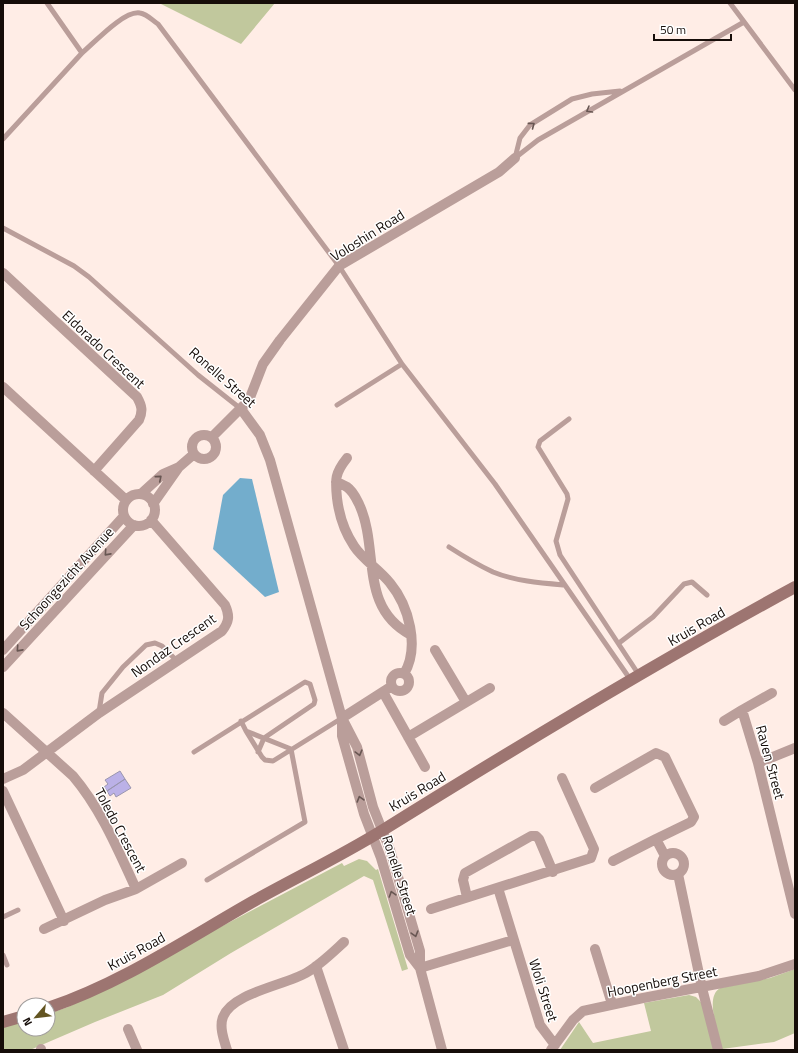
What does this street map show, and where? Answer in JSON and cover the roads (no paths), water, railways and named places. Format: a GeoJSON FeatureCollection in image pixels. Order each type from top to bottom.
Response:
{"type":"FeatureCollection","features":[{"type":"Feature","properties":{"kind":"street","name":"Voloshin Road"},"geometry":{"type":"LineString","coordinates":[[241,409],[253,392],[263,364],[280,340],[339,266],[499,172],[515,158]]}},
{"type":"Feature","properties":{"kind":"street","name":"Eldorado Crescent"},"geometry":{"type":"LineString","coordinates":[[3,273],[136,397],[141,405],[143,412],[139,420],[94,471]]}},
{"type":"Feature","properties":{"kind":"street"},"geometry":{"type":"LineString","coordinates":[[3,387],[126,500]]}},
{"type":"Feature","properties":{"kind":"street"},"geometry":{"type":"LineString","coordinates":[[212,437],[241,409]]}},
{"type":"Feature","properties":{"kind":"street","name":"Ronelle Street"},"geometry":{"type":"LineString","coordinates":[[241,409],[260,435],[270,460],[342,718],[342,736],[364,814],[378,833],[410,955],[420,968],[442,1050]]}},
{"type":"Feature","properties":{"kind":"street"},"geometry":{"type":"LineString","coordinates":[[194,454],[192,445],[196,438],[204,435],[212,437]]}},
{"type":"Feature","properties":{"kind":"street"},"geometry":{"type":"LineString","coordinates":[[194,454],[204,459],[211,457],[217,448],[212,437]]}},
{"type":"Feature","properties":{"kind":"street"},"geometry":{"type":"LineString","coordinates":[[153,504],[179,467],[194,454]]}},
{"type":"Feature","properties":{"kind":"street"},"geometry":{"type":"LineString","coordinates":[[342,718],[388,689],[393,676],[398,673],[404,674],[408,667],[412,649],[408,619],[398,596],[390,582],[360,554],[346,532],[340,514],[336,482],[339,468],[347,458]]}},
{"type":"Feature","properties":{"kind":"street"},"geometry":{"type":"LineString","coordinates":[[141,494],[163,474],[179,467]]}},
{"type":"Feature","properties":{"kind":"street"},"geometry":{"type":"LineString","coordinates":[[336,482],[352,491],[362,511],[368,530],[370,563],[378,597],[383,610],[396,626],[411,635]]}},
{"type":"Feature","properties":{"kind":"street"},"geometry":{"type":"LineString","coordinates":[[134,494],[141,494],[149,498],[153,504],[155,512],[151,520],[145,525],[134,525],[129,523],[124,516],[122,509],[126,500],[134,494]]}},
{"type":"Feature","properties":{"kind":"street","name":"Schoongezicht Avenue"},"geometry":{"type":"LineString","coordinates":[[3,650],[124,516]]}},
{"type":"Feature","properties":{"kind":"street","name":"Nondaz Crescent"},"geometry":{"type":"LineString","coordinates":[[46,752],[99,712],[222,631],[229,620],[228,611],[225,605],[151,520]]}},
{"type":"Feature","properties":{"kind":"street","name":"Schoongezicht Avenue"},"geometry":{"type":"LineString","coordinates":[[3,667],[134,525]]}},
{"type":"Feature","properties":{"kind":"street","name":"Kruis Road"},"geometry":{"type":"LineString","coordinates":[[56,1005],[77,998],[117,979],[378,833],[635,678],[792,590]]}},
{"type":"Feature","properties":{"kind":"street"},"geometry":{"type":"LineString","coordinates":[[435,650],[466,702]]}},
{"type":"Feature","properties":{"kind":"street"},"geometry":{"type":"LineString","coordinates":[[408,737],[490,688]]}},
{"type":"Feature","properties":{"kind":"street"},"geometry":{"type":"LineString","coordinates":[[388,689],[408,737],[425,767]]}},
{"type":"Feature","properties":{"kind":"street","name":"Raven Street"},"geometry":{"type":"LineString","coordinates":[[724,721],[772,693]]}},
{"type":"Feature","properties":{"kind":"street","name":"Raven Street"},"geometry":{"type":"LineString","coordinates":[[742,710],[758,763],[795,914]]}},
{"type":"Feature","properties":{"kind":"street"},"geometry":{"type":"LineString","coordinates":[[3,713],[46,752],[23,770],[3,780]]}},
{"type":"Feature","properties":{"kind":"street"},"geometry":{"type":"LineString","coordinates":[[758,763],[795,748]]}},
{"type":"Feature","properties":{"kind":"street","name":"Toledo Crescent"},"geometry":{"type":"LineString","coordinates":[[46,752],[82,786],[99,813],[136,889]]}},
{"type":"Feature","properties":{"kind":"street"},"geometry":{"type":"LineString","coordinates":[[595,788],[656,753],[665,756],[694,817],[691,822],[613,861]]}},
{"type":"Feature","properties":{"kind":"street"},"geometry":{"type":"LineString","coordinates":[[431,909],[590,860],[594,854],[594,849],[562,778]]}},
{"type":"Feature","properties":{"kind":"street"},"geometry":{"type":"LineString","coordinates":[[3,791],[64,921]]}},
{"type":"Feature","properties":{"kind":"street"},"geometry":{"type":"LineString","coordinates":[[467,897],[462,880],[465,873],[531,836],[536,836],[539,839],[553,872]]}},
{"type":"Feature","properties":{"kind":"street"},"geometry":{"type":"LineString","coordinates":[[656,839],[665,856]]}},
{"type":"Feature","properties":{"kind":"street"},"geometry":{"type":"LineString","coordinates":[[678,874],[670,875],[664,870],[662,863],[665,856],[672,852],[679,854],[682,857],[684,864],[678,874],[702,988],[718,1050]]}},
{"type":"Feature","properties":{"kind":"street","name":"Toledo Crescent"},"geometry":{"type":"LineString","coordinates":[[44,929],[64,921],[105,900],[136,889],[182,863]]}},
{"type":"Feature","properties":{"kind":"street","name":"Woli Street"},"geometry":{"type":"LineString","coordinates":[[498,888],[540,1025],[553,1047]]}},
{"type":"Feature","properties":{"kind":"street"},"geometry":{"type":"LineString","coordinates":[[420,968],[513,940]]}},
{"type":"Feature","properties":{"kind":"street"},"geometry":{"type":"LineString","coordinates":[[228,1050],[222,1025],[223,1017],[231,1007],[254,993],[296,978],[316,966],[344,942]]}},
{"type":"Feature","properties":{"kind":"street"},"geometry":{"type":"LineString","coordinates":[[595,950],[612,1004]]}},
{"type":"Feature","properties":{"kind":"street","name":"Hoopenberg Street"},"geometry":{"type":"LineString","coordinates":[[553,1047],[579,1014],[612,1004],[759,976],[795,964]]}},
{"type":"Feature","properties":{"kind":"street"},"geometry":{"type":"LineString","coordinates":[[316,966],[344,1050]]}},
{"type":"Feature","properties":{"kind":"street"},"geometry":{"type":"LineString","coordinates":[[3,1022],[16,1018]]}},
{"type":"Feature","properties":{"kind":"street"},"geometry":{"type":"LineString","coordinates":[[128,1029],[138,1050]]}},
{"type":"Feature","properties":{"kind":"lane"},"geometry":{"type":"LineString","coordinates":[[47,3],[82,53]]}},
{"type":"Feature","properties":{"kind":"lane"},"geometry":{"type":"LineString","coordinates":[[730,3],[795,90]]}},
{"type":"Feature","properties":{"kind":"lane"},"geometry":{"type":"LineString","coordinates":[[3,139],[5,132],[82,53],[126,15],[140,13],[147,15],[158,24],[339,266],[402,364],[495,484],[564,585],[635,678]]}},
{"type":"Feature","properties":{"kind":"lane"},"geometry":{"type":"LineString","coordinates":[[515,158],[538,140],[744,22]]}},
{"type":"Feature","properties":{"kind":"lane"},"geometry":{"type":"LineString","coordinates":[[515,158],[520,138],[524,132],[542,118],[572,99],[592,94],[623,91]]}},
{"type":"Feature","properties":{"kind":"lane","name":"Ronelle Street"},"geometry":{"type":"LineString","coordinates":[[3,228],[74,266],[89,277],[198,375],[241,409]]}},
{"type":"Feature","properties":{"kind":"lane"},"geometry":{"type":"LineString","coordinates":[[337,405],[402,364]]}},
{"type":"Feature","properties":{"kind":"lane"},"geometry":{"type":"LineString","coordinates":[[569,418],[540,441],[538,447],[564,487],[568,499],[556,541],[557,546],[560,555],[619,643],[635,678]]}},
{"type":"Feature","properties":{"kind":"lane"},"geometry":{"type":"LineString","coordinates":[[449,547],[481,566],[508,577],[531,582],[564,585]]}},
{"type":"Feature","properties":{"kind":"lane"},"geometry":{"type":"LineString","coordinates":[[619,643],[654,617],[684,584],[692,582],[707,595]]}},
{"type":"Feature","properties":{"kind":"lane"},"geometry":{"type":"LineString","coordinates":[[99,712],[102,693],[123,667],[146,645],[155,643],[162,646],[177,661]]}},
{"type":"Feature","properties":{"kind":"lane"},"geometry":{"type":"LineString","coordinates":[[194,752],[305,682],[308,683],[315,700],[314,704],[264,738],[258,752]]}},
{"type":"Feature","properties":{"kind":"lane"},"geometry":{"type":"LineString","coordinates":[[241,721],[258,752],[265,760],[273,761],[342,718]]}},
{"type":"Feature","properties":{"kind":"lane"},"geometry":{"type":"LineString","coordinates":[[246,731],[291,749]]}},
{"type":"Feature","properties":{"kind":"lane"},"geometry":{"type":"LineString","coordinates":[[207,880],[304,824],[305,817],[291,749]]}},
{"type":"Feature","properties":{"kind":"lane"},"geometry":{"type":"LineString","coordinates":[[3,917],[18,910]]}},
{"type":"Feature","properties":{"kind":"lane"},"geometry":{"type":"LineString","coordinates":[[3,955],[7,964]]}},
{"type":"Feature","properties":{"kind":"water"},"geometry":{"type":"Polygon","coordinates":[[[240,478],[252,479],[279,592],[265,597],[213,549],[223,495],[240,478]]]}}]}
